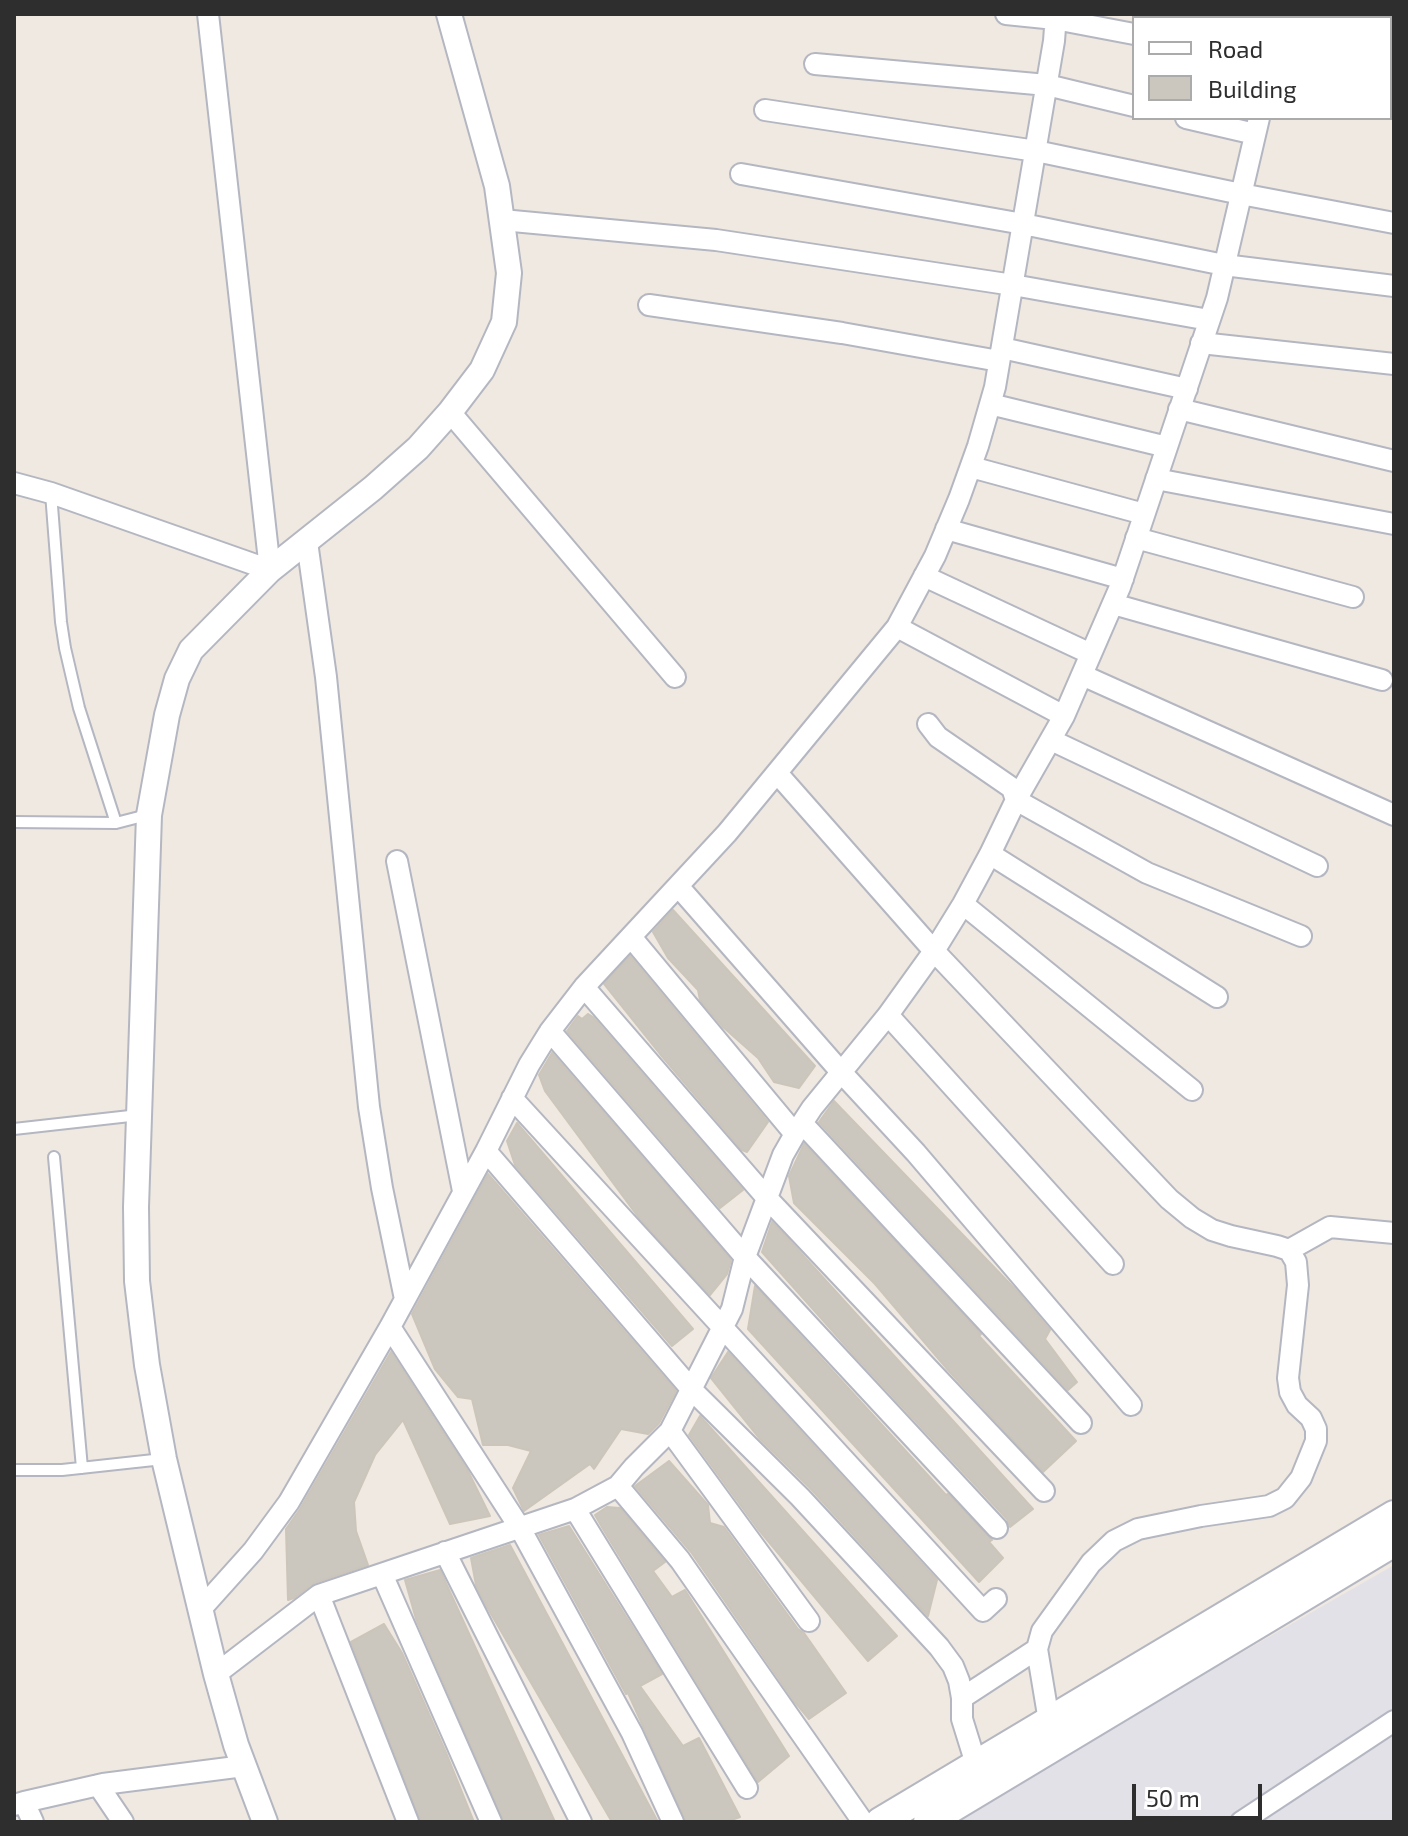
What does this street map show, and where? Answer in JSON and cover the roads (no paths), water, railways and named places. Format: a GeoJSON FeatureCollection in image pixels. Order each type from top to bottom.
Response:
{"type":"FeatureCollection","features":[{"type":"Feature","properties":{"kind":"main road"},"geometry":{"type":"LineString","coordinates":[[880,1822],[1394,1515]]}},
{"type":"Feature","properties":{"kind":"main road"},"geometry":{"type":"LineString","coordinates":[[928,1822],[1394,1542]]}},
{"type":"Feature","properties":{"kind":"street"},"geometry":{"type":"LineString","coordinates":[[208,14],[270,570]]}},
{"type":"Feature","properties":{"kind":"street"},"geometry":{"type":"LineString","coordinates":[[265,1822],[236,1745],[216,1674],[164,1459],[147,1365],[137,1281],[136,1207],[149,815],[167,715],[177,679],[191,650],[270,570],[418,448],[482,370],[504,322],[509,273],[497,186],[449,14]]}},
{"type":"Feature","properties":{"kind":"street"},"geometry":{"type":"LineString","coordinates":[[1006,14],[1056,17],[1132,34]]}},
{"type":"Feature","properties":{"kind":"street"},"geometry":{"type":"LineString","coordinates":[[200,1610],[253,1551],[289,1502],[390,1327],[550,1031],[584,987],[727,833],[897,627],[946,529],[971,467],[990,404],[1036,151],[1056,17]]}},
{"type":"Feature","properties":{"kind":"street"},"geometry":{"type":"LineString","coordinates":[[815,64],[1047,85],[1132,106]]}},
{"type":"Feature","properties":{"kind":"street"},"geometry":{"type":"LineString","coordinates":[[765,110],[1036,151],[1394,223]]}},
{"type":"Feature","properties":{"kind":"street"},"geometry":{"type":"LineString","coordinates":[[216,1674],[319,1595],[575,1509],[618,1486],[670,1431],[732,1309],[745,1257],[783,1155],[798,1128],[888,1015],[934,951],[963,904],[1016,800],[1064,716],[1113,604],[1209,320],[1257,126],[1204,120]]}},
{"type":"Feature","properties":{"kind":"street"},"geometry":{"type":"LineString","coordinates":[[741,174],[1023,224],[1224,265],[1394,286]]}},
{"type":"Feature","properties":{"kind":"street"},"geometry":{"type":"LineString","coordinates":[[502,220],[716,240],[1013,285],[1209,320]]}},
{"type":"Feature","properties":{"kind":"street"},"geometry":{"type":"LineString","coordinates":[[649,305],[1001,355],[1187,389]]}},
{"type":"Feature","properties":{"kind":"street"},"geometry":{"type":"LineString","coordinates":[[1201,343],[1394,364]]}},
{"type":"Feature","properties":{"kind":"street"},"geometry":{"type":"LineString","coordinates":[[990,404],[1167,447]]}},
{"type":"Feature","properties":{"kind":"street"},"geometry":{"type":"LineString","coordinates":[[1179,409],[1394,461]]}},
{"type":"Feature","properties":{"kind":"street"},"geometry":{"type":"LineString","coordinates":[[450,412],[675,677]]}},
{"type":"Feature","properties":{"kind":"street"},"geometry":{"type":"LineString","coordinates":[[971,467],[1144,514]]}},
{"type":"Feature","properties":{"kind":"street"},"geometry":{"type":"LineString","coordinates":[[1156,479],[1394,524]]}},
{"type":"Feature","properties":{"kind":"street"},"geometry":{"type":"LineString","coordinates":[[14,483],[51,493],[270,570]]}},
{"type":"Feature","properties":{"kind":"street"},"geometry":{"type":"LineString","coordinates":[[946,529],[1123,579]]}},
{"type":"Feature","properties":{"kind":"street"},"geometry":{"type":"LineString","coordinates":[[1136,538],[1353,597]]}},
{"type":"Feature","properties":{"kind":"street"},"geometry":{"type":"LineString","coordinates":[[307,542],[326,677],[369,1107],[405,1299]]}},
{"type":"Feature","properties":{"kind":"street"},"geometry":{"type":"LineString","coordinates":[[924,576],[1091,654]]}},
{"type":"Feature","properties":{"kind":"street"},"geometry":{"type":"LineString","coordinates":[[1113,604],[1382,680]]}},
{"type":"Feature","properties":{"kind":"street"},"geometry":{"type":"LineString","coordinates":[[897,627],[1064,716]]}},
{"type":"Feature","properties":{"kind":"street"},"geometry":{"type":"LineString","coordinates":[[1082,675],[1394,815]]}},
{"type":"Feature","properties":{"kind":"street"},"geometry":{"type":"LineString","coordinates":[[928,724],[938,737],[1012,788],[1016,800],[1147,873],[1301,936]]}},
{"type":"Feature","properties":{"kind":"street"},"geometry":{"type":"LineString","coordinates":[[1051,740],[1317,866]]}},
{"type":"Feature","properties":{"kind":"street"},"geometry":{"type":"LineString","coordinates":[[777,773],[934,951],[1169,1199],[1192,1218],[1222,1233],[1289,1250],[1296,1262],[1298,1285],[1288,1378],[1290,1392],[1297,1405],[1311,1418],[1316,1429],[1316,1441],[1301,1478],[1285,1498],[1269,1506],[1138,1529],[1114,1541],[1091,1563],[1042,1631],[1037,1649],[1049,1721]]}},
{"type":"Feature","properties":{"kind":"street"},"geometry":{"type":"LineString","coordinates":[[990,854],[1217,997]]}},
{"type":"Feature","properties":{"kind":"street"},"geometry":{"type":"LineString","coordinates":[[397,861],[463,1191]]}},
{"type":"Feature","properties":{"kind":"street"},"geometry":{"type":"LineString","coordinates":[[678,886],[916,1153],[1131,1405]]}},
{"type":"Feature","properties":{"kind":"street"},"geometry":{"type":"LineString","coordinates":[[963,904],[1192,1090]]}},
{"type":"Feature","properties":{"kind":"street"},"geometry":{"type":"LineString","coordinates":[[631,937],[798,1128],[1081,1423]]}},
{"type":"Feature","properties":{"kind":"street"},"geometry":{"type":"LineString","coordinates":[[584,987],[766,1197],[1044,1491]]}},
{"type":"Feature","properties":{"kind":"street"},"geometry":{"type":"LineString","coordinates":[[888,1015],[1113,1264]]}},
{"type":"Feature","properties":{"kind":"street"},"geometry":{"type":"LineString","coordinates":[[550,1031],[745,1257],[997,1528]]}},
{"type":"Feature","properties":{"kind":"street"},"geometry":{"type":"LineString","coordinates":[[512,1098],[983,1611],[996,1599]]}},
{"type":"Feature","properties":{"kind":"street"},"geometry":{"type":"LineString","coordinates":[[486,1151],[692,1390],[800,1497],[939,1647],[953,1666],[959,1681],[962,1719],[976,1764]]}},
{"type":"Feature","properties":{"kind":"street"},"geometry":{"type":"LineString","coordinates":[[1289,1250],[1330,1227],[1394,1233]]}},
{"type":"Feature","properties":{"kind":"street"},"geometry":{"type":"LineString","coordinates":[[390,1327],[520,1528],[632,1733],[673,1822]]}},
{"type":"Feature","properties":{"kind":"street"},"geometry":{"type":"LineString","coordinates":[[670,1431],[809,1621]]}},
{"type":"Feature","properties":{"kind":"street"},"geometry":{"type":"LineString","coordinates":[[618,1486],[680,1560],[863,1822]]}},
{"type":"Feature","properties":{"kind":"street"},"geometry":{"type":"LineString","coordinates":[[575,1509],[747,1788]]}},
{"type":"Feature","properties":{"kind":"street"},"geometry":{"type":"LineString","coordinates":[[445,1552],[581,1822]]}},
{"type":"Feature","properties":{"kind":"street"},"geometry":{"type":"LineString","coordinates":[[382,1574],[491,1822]]}},
{"type":"Feature","properties":{"kind":"street"},"geometry":{"type":"LineString","coordinates":[[319,1595],[408,1822]]}},
{"type":"Feature","properties":{"kind":"street"},"geometry":{"type":"LineString","coordinates":[[962,1698],[1037,1649]]}},
{"type":"Feature","properties":{"kind":"street"},"geometry":{"type":"LineString","coordinates":[[1241,1822],[1394,1721]]}},
{"type":"Feature","properties":{"kind":"street"},"geometry":{"type":"LineString","coordinates":[[33,1822],[19,1804],[98,1785],[244,1766]]}},
{"type":"Feature","properties":{"kind":"street"},"geometry":{"type":"LineString","coordinates":[[98,1785],[123,1822]]}},
{"type":"Feature","properties":{"kind":"lane"},"geometry":{"type":"LineString","coordinates":[[51,493],[65,648],[79,708],[116,823]]}},
{"type":"Feature","properties":{"kind":"lane"},"geometry":{"type":"LineString","coordinates":[[14,822],[116,823],[149,815]]}},
{"type":"Feature","properties":{"kind":"lane"},"geometry":{"type":"LineString","coordinates":[[14,1129],[140,1115]]}},
{"type":"Feature","properties":{"kind":"lane"},"geometry":{"type":"LineString","coordinates":[[54,1157],[82,1468]]}},
{"type":"Feature","properties":{"kind":"lane"},"geometry":{"type":"LineString","coordinates":[[14,1470],[82,1468],[164,1459]]}}]}
